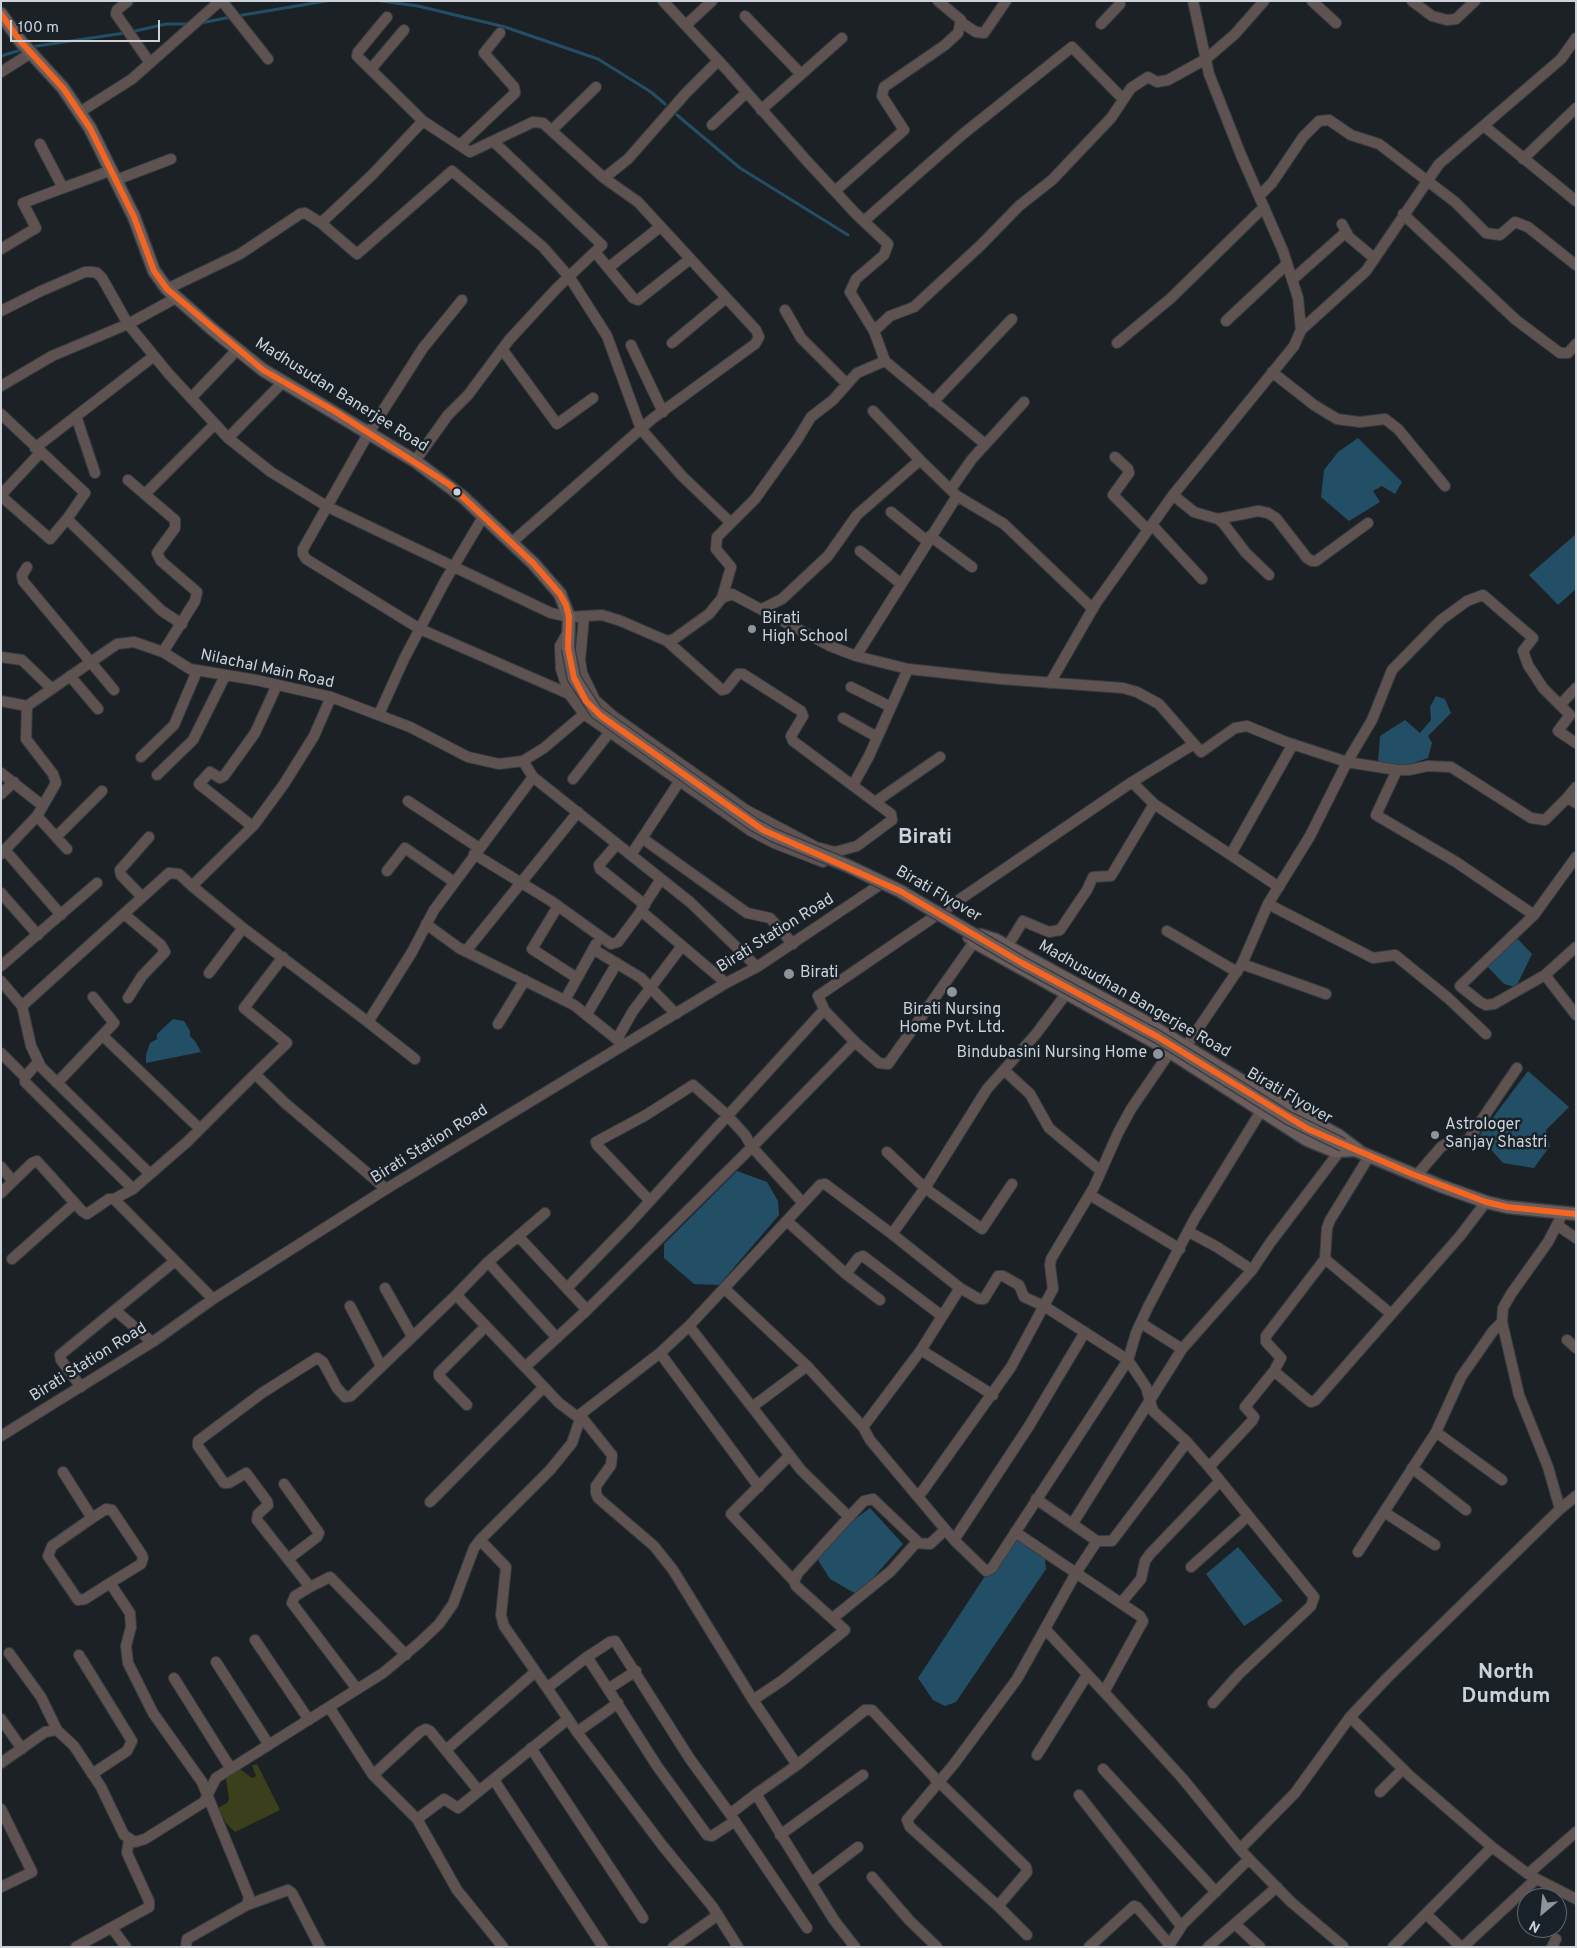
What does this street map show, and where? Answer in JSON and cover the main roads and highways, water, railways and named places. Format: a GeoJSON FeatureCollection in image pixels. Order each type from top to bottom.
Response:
{"type":"FeatureCollection","features":[{"type":"Feature","properties":{"kind":"main road","name":"Madhusudan Banerjee Road"},"geometry":{"type":"LineString","coordinates":[[1,14],[21,42],[63,88],[80,112],[134,217],[154,271],[172,294],[237,350],[283,382],[416,461],[450,485],[534,564],[560,594],[569,617]]}},
{"type":"Feature","properties":{"kind":"main road","name":"Birati Flyover"},"geometry":{"type":"LineString","coordinates":[[569,617],[568,648],[574,678],[596,712],[753,824],[773,835],[900,890],[1022,963],[1158,1037],[1341,1149],[1358,1150]]}},
{"type":"Feature","properties":{"kind":"main road","name":"Madhusudhan Bangerjee Road"},"geometry":{"type":"LineString","coordinates":[[1341,1149],[1307,1140],[1261,1111],[1178,1052],[1007,946],[982,935],[974,942],[1066,994],[1178,1052],[1265,1095],[1338,1135],[1358,1150],[1416,1176],[1486,1202],[1560,1219],[1576,1214]]}},
{"type":"Feature","properties":{"kind":"water"},"geometry":{"type":"Polygon","coordinates":[[[1358,438],[1402,482],[1395,494],[1382,486],[1373,491],[1380,502],[1349,521],[1321,497],[1324,470],[1338,452],[1358,438]]]}},
{"type":"Feature","properties":{"kind":"water"},"geometry":{"type":"Polygon","coordinates":[[[1576,534],[1576,589],[1558,605],[1529,575],[1576,534]]]}},
{"type":"Feature","properties":{"kind":"water"},"geometry":{"type":"Polygon","coordinates":[[[1436,696],[1445,699],[1451,713],[1428,736],[1432,743],[1428,758],[1408,765],[1378,763],[1380,736],[1405,720],[1420,733],[1431,720],[1430,707],[1436,696]]]}},
{"type":"Feature","properties":{"kind":"water"},"geometry":{"type":"Polygon","coordinates":[[[1516,937],[1532,954],[1516,987],[1504,984],[1485,964],[1516,937]]]}},
{"type":"Feature","properties":{"kind":"water"},"geometry":{"type":"Polygon","coordinates":[[[173,1019],[184,1021],[190,1031],[190,1036],[201,1052],[146,1063],[146,1055],[150,1043],[157,1039],[157,1034],[173,1019]]]}},
{"type":"Feature","properties":{"kind":"water"},"geometry":{"type":"Polygon","coordinates":[[[1528,1071],[1569,1107],[1546,1130],[1550,1146],[1534,1168],[1503,1163],[1479,1136],[1528,1071]]]}},
{"type":"Feature","properties":{"kind":"water"},"geometry":{"type":"Polygon","coordinates":[[[737,1171],[767,1182],[778,1201],[779,1215],[719,1285],[694,1284],[664,1258],[664,1244],[737,1171]]]}},
{"type":"Feature","properties":{"kind":"water"},"geometry":{"type":"Polygon","coordinates":[[[870,1508],[903,1544],[858,1595],[830,1579],[815,1555],[822,1543],[870,1508]]]}},
{"type":"Feature","properties":{"kind":"water"},"geometry":{"type":"Polygon","coordinates":[[[1010,1538],[1022,1541],[1045,1558],[1046,1569],[956,1702],[945,1706],[933,1700],[918,1678],[1010,1538]]]}},
{"type":"Feature","properties":{"kind":"water"},"geometry":{"type":"Polygon","coordinates":[[[1238,1547],[1283,1601],[1244,1626],[1206,1574],[1238,1547]]]}},
{"type":"Feature","properties":{"kind":"waterway"},"geometry":{"type":"LineString","coordinates":[[237,16],[326,1]]}},
{"type":"Feature","properties":{"kind":"waterway"},"geometry":{"type":"LineString","coordinates":[[381,1],[418,6],[505,27],[598,59],[651,92],[665,104]]}},
{"type":"Feature","properties":{"kind":"waterway"},"geometry":{"type":"LineString","coordinates":[[201,23],[231,17]]}},
{"type":"Feature","properties":{"kind":"waterway"},"geometry":{"type":"LineString","coordinates":[[131,32],[166,24],[189,24]]}},
{"type":"Feature","properties":{"kind":"waterway"},"geometry":{"type":"LineString","coordinates":[[30,47],[125,33]]}},
{"type":"Feature","properties":{"kind":"waterway"},"geometry":{"type":"LineString","coordinates":[[1,56],[24,49]]}},
{"type":"Feature","properties":{"kind":"waterway"},"geometry":{"type":"LineString","coordinates":[[677,115],[740,168],[848,235]]}},
{"type":"Feature","properties":{"kind":"place","name":"Birati High School"},"geometry":{"type":"Point","coordinates":[752,629]}},
{"type":"Feature","properties":{"kind":"place","name":"Birati"},"geometry":{"type":"Point","coordinates":[789,974]}},
{"type":"Feature","properties":{"kind":"place","name":"Birati Nursing Home Pvt. Ltd."},"geometry":{"type":"Point","coordinates":[952,992]}},
{"type":"Feature","properties":{"kind":"place","name":"Bindubasini Nursing Home"},"geometry":{"type":"Point","coordinates":[1158,1054]}},
{"type":"Feature","properties":{"kind":"place","name":"Astrologer Sanjay Shastri"},"geometry":{"type":"Point","coordinates":[1435,1135]}},
{"type":"Feature","properties":{"kind":"district","name":"Birati"},"geometry":{"type":"Point","coordinates":[925,839]}},
{"type":"Feature","properties":{"kind":"district","name":"North Dumdum"},"geometry":{"type":"Point","coordinates":[1506,1686]}}]}
